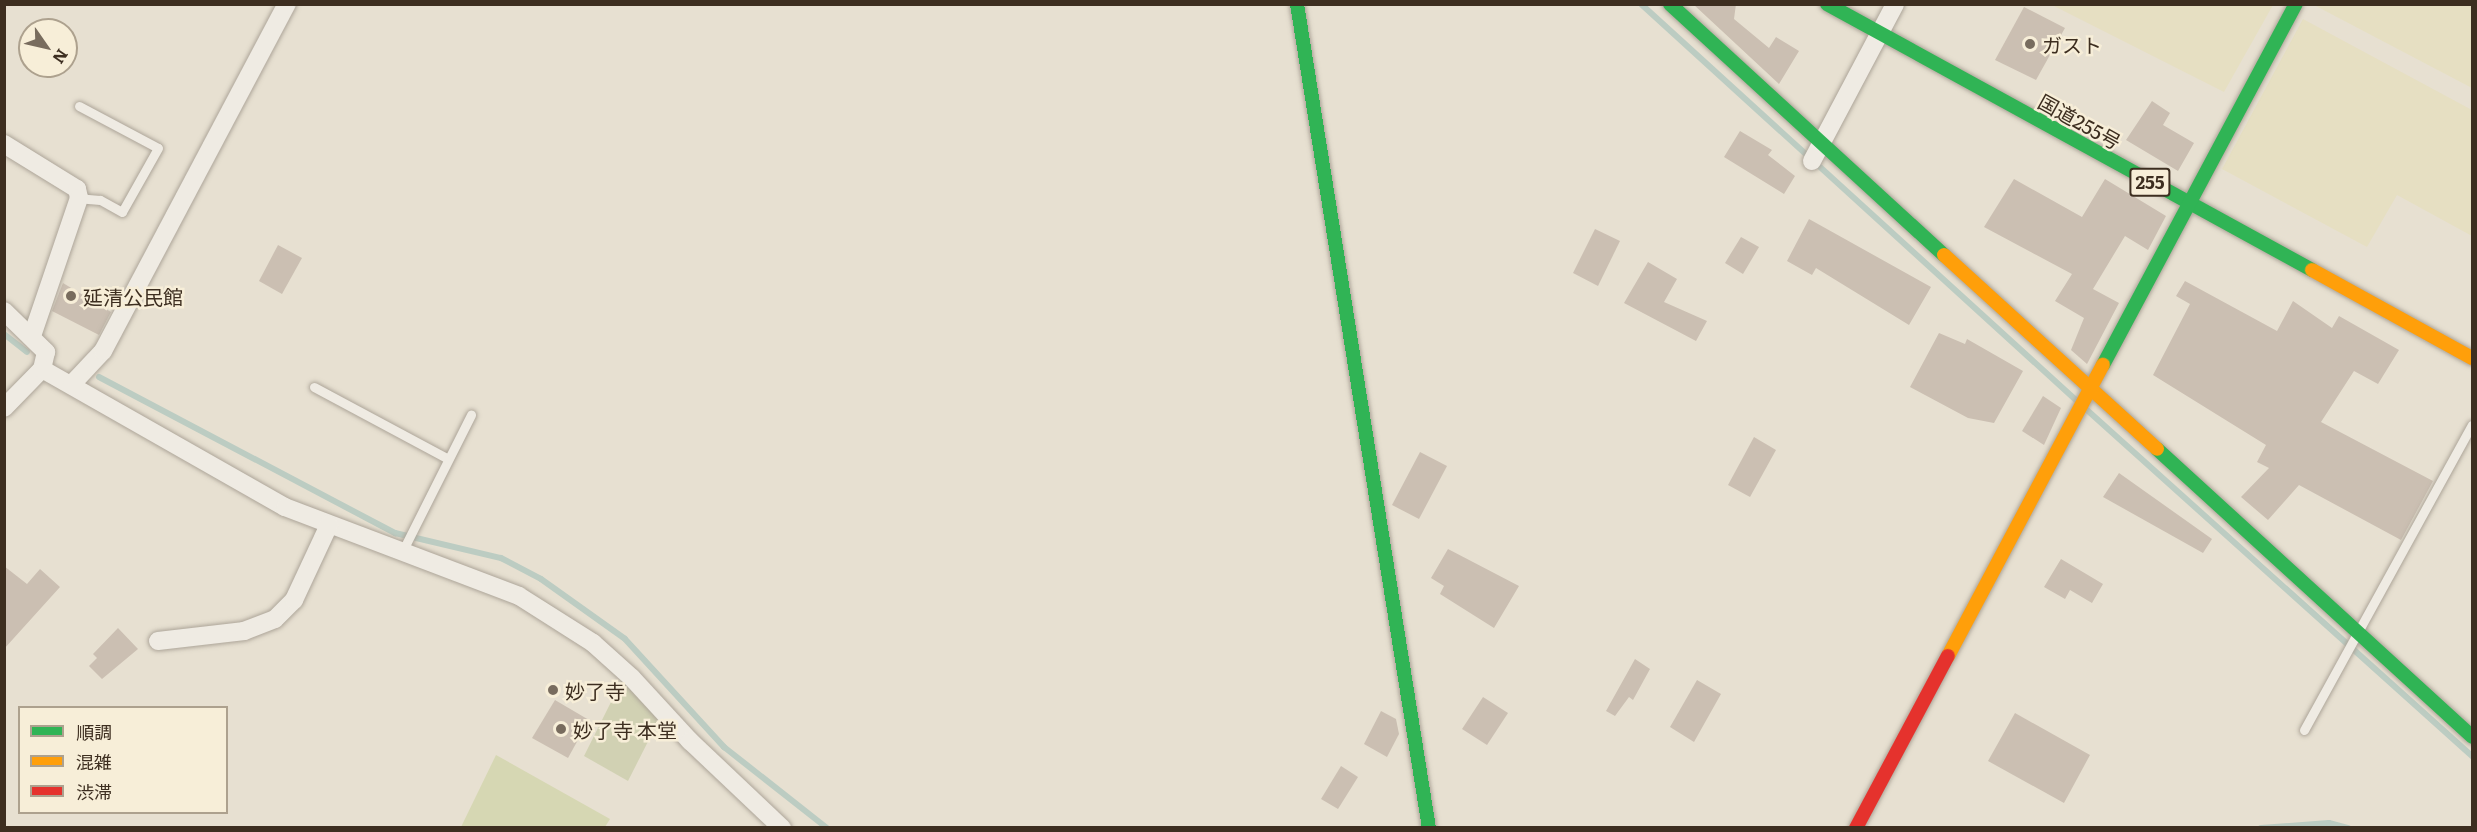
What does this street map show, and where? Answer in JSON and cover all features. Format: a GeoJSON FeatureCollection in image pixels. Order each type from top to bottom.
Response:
{"type":"FeatureCollection","features":[{"type":"Feature","properties":{"kind":"main road"},"geometry":{"type":"LineString","coordinates":[[1297,4],[1430,828]]}},
{"type":"Feature","properties":{"kind":"main road"},"geometry":{"type":"LineString","coordinates":[[1670,4],[2472,737]]}},
{"type":"Feature","properties":{"kind":"main road","name":"国道255号"},"geometry":{"type":"LineString","coordinates":[[1827,4],[2472,358]]}},
{"type":"Feature","properties":{"kind":"main road"},"geometry":{"type":"LineString","coordinates":[[1856,828],[2296,4]]}},
{"type":"Feature","properties":{"kind":"street"},"geometry":{"type":"LineString","coordinates":[[72,384],[103,351],[287,4]]}},
{"type":"Feature","properties":{"kind":"street"},"geometry":{"type":"LineString","coordinates":[[1812,161],[1895,4]]}},
{"type":"Feature","properties":{"kind":"street"},"geometry":{"type":"LineString","coordinates":[[4,144],[77,189],[79,198],[33,333]]}},
{"type":"Feature","properties":{"kind":"street"},"geometry":{"type":"LineString","coordinates":[[4,311],[33,333],[46,352],[42,369],[4,408]]}},
{"type":"Feature","properties":{"kind":"street"},"geometry":{"type":"LineString","coordinates":[[42,369],[285,507],[519,596],[593,643],[782,828]]}},
{"type":"Feature","properties":{"kind":"street"},"geometry":{"type":"LineString","coordinates":[[158,641],[244,631],[275,619],[294,600],[329,525]]}},
{"type":"Feature","properties":{"kind":"lane"},"geometry":{"type":"LineString","coordinates":[[79,106],[158,148],[122,212],[100,200],[79,198]]}},
{"type":"Feature","properties":{"kind":"lane"},"geometry":{"type":"LineString","coordinates":[[314,387],[448,459]]}},
{"type":"Feature","properties":{"kind":"lane"},"geometry":{"type":"LineString","coordinates":[[403,550],[411,530],[471,415]]}},
{"type":"Feature","properties":{"kind":"lane"},"geometry":{"type":"LineString","coordinates":[[2304,730],[2360,634],[2472,425]]}},
{"type":"Feature","properties":{"kind":"shaded area"},"geometry":{"type":"Polygon","coordinates":[[[2273,4],[2224,92],[2052,5],[2273,4]]]}},
{"type":"Feature","properties":{"kind":"shaded area"},"geometry":{"type":"Polygon","coordinates":[[[2314,5],[2472,5],[2472,88],[2314,5]]]}},
{"type":"Feature","properties":{"kind":"shaded area"},"geometry":{"type":"Polygon","coordinates":[[[2303,19],[2472,110],[2472,236],[2397,195],[2367,247],[2222,169],[2303,19]]]}},
{"type":"Feature","properties":{"kind":"green space"},"geometry":{"type":"Polygon","coordinates":[[[623,678],[662,714],[628,781],[584,756],[623,678]]]}},
{"type":"Feature","properties":{"kind":"green space"},"geometry":{"type":"Polygon","coordinates":[[[496,755],[610,819],[605,827],[461,827],[496,755]]]}},
{"type":"Feature","properties":{"kind":"building"},"geometry":{"type":"Polygon","coordinates":[[[1693,4],[1736,4],[1734,19],[1769,48],[1776,37],[1799,51],[1779,84],[1693,4]]]}},
{"type":"Feature","properties":{"kind":"building","name":"ガスト"},"geometry":{"type":"Polygon","coordinates":[[[2024,7],[2065,28],[2036,80],[1995,60],[2024,7]]]}},
{"type":"Feature","properties":{"kind":"building"},"geometry":{"type":"Polygon","coordinates":[[[2152,101],[2170,113],[2163,125],[2194,143],[2178,171],[2126,140],[2152,101]]]}},
{"type":"Feature","properties":{"kind":"building"},"geometry":{"type":"Polygon","coordinates":[[[1740,131],[1772,150],[1768,155],[1795,176],[1784,194],[1724,157],[1740,131]]]}},
{"type":"Feature","properties":{"kind":"building"},"geometry":{"type":"Polygon","coordinates":[[[2014,179],[2082,217],[2105,179],[2166,216],[2148,250],[2125,236],[2093,289],[2119,303],[2087,364],[2071,350],[2084,318],[2055,301],[2072,274],[1984,227],[2014,179]]]}},
{"type":"Feature","properties":{"kind":"building"},"geometry":{"type":"Polygon","coordinates":[[[1809,219],[1931,287],[1909,325],[1816,268],[1812,275],[1787,261],[1809,219]]]}},
{"type":"Feature","properties":{"kind":"building"},"geometry":{"type":"Polygon","coordinates":[[[1595,229],[1620,241],[1598,286],[1573,273],[1595,229]]]}},
{"type":"Feature","properties":{"kind":"building"},"geometry":{"type":"Polygon","coordinates":[[[1741,237],[1759,247],[1743,274],[1725,263],[1741,237]]]}},
{"type":"Feature","properties":{"kind":"building"},"geometry":{"type":"Polygon","coordinates":[[[278,245],[302,258],[282,294],[259,281],[278,245]]]}},
{"type":"Feature","properties":{"kind":"building"},"geometry":{"type":"Polygon","coordinates":[[[1648,262],[1677,279],[1664,302],[1707,321],[1696,341],[1624,303],[1648,262]]]}},
{"type":"Feature","properties":{"kind":"building"},"geometry":{"type":"Polygon","coordinates":[[[2185,281],[2277,331],[2293,301],[2332,328],[2339,316],[2399,350],[2378,384],[2354,371],[2321,422],[2433,481],[2401,540],[2299,485],[2268,520],[2241,497],[2269,468],[2257,462],[2266,445],[2153,375],[2190,304],[2176,296],[2185,281]]]}},
{"type":"Feature","properties":{"kind":"building","name":"延清公民館"},"geometry":{"type":"Polygon","coordinates":[[[63,283],[111,312],[99,335],[52,311],[63,283]]]}},
{"type":"Feature","properties":{"kind":"building"},"geometry":{"type":"Polygon","coordinates":[[[1939,333],[1965,344],[1967,339],[2023,371],[1994,423],[1968,418],[1910,387],[1939,333]]]}},
{"type":"Feature","properties":{"kind":"building"},"geometry":{"type":"Polygon","coordinates":[[[2043,396],[2061,408],[2044,445],[2022,431],[2043,396]]]}},
{"type":"Feature","properties":{"kind":"building"},"geometry":{"type":"Polygon","coordinates":[[[1754,437],[1776,450],[1750,497],[1728,485],[1754,437]]]}},
{"type":"Feature","properties":{"kind":"building"},"geometry":{"type":"Polygon","coordinates":[[[1420,452],[1447,466],[1419,519],[1392,505],[1420,452]]]}},
{"type":"Feature","properties":{"kind":"building"},"geometry":{"type":"Polygon","coordinates":[[[2119,473],[2212,539],[2203,553],[2103,497],[2119,473]]]}},
{"type":"Feature","properties":{"kind":"building"},"geometry":{"type":"Polygon","coordinates":[[[1448,549],[1519,586],[1494,628],[1440,594],[1444,586],[1431,578],[1448,549]]]}},
{"type":"Feature","properties":{"kind":"building"},"geometry":{"type":"Polygon","coordinates":[[[2061,559],[2103,584],[2092,603],[2070,590],[2065,599],[2044,587],[2061,559]]]}},
{"type":"Feature","properties":{"kind":"building"},"geometry":{"type":"Polygon","coordinates":[[[4,566],[27,584],[40,569],[60,587],[4,649],[4,566]]]}},
{"type":"Feature","properties":{"kind":"building"},"geometry":{"type":"Polygon","coordinates":[[[118,628],[138,649],[102,679],[89,666],[97,658],[93,654],[118,628]]]}},
{"type":"Feature","properties":{"kind":"building"},"geometry":{"type":"Polygon","coordinates":[[[1635,659],[1650,669],[1633,700],[1629,697],[1615,716],[1606,711],[1635,659]]]}},
{"type":"Feature","properties":{"kind":"building"},"geometry":{"type":"Polygon","coordinates":[[[1697,680],[1721,694],[1694,742],[1670,727],[1697,680]]]}},
{"type":"Feature","properties":{"kind":"building"},"geometry":{"type":"Polygon","coordinates":[[[1483,697],[1508,713],[1487,745],[1462,729],[1483,697]]]}},
{"type":"Feature","properties":{"kind":"building","name":"妙了寺 本堂"},"geometry":{"type":"Polygon","coordinates":[[[555,700],[589,720],[568,758],[532,738],[555,700]]]}},
{"type":"Feature","properties":{"kind":"building"},"geometry":{"type":"Polygon","coordinates":[[[1381,711],[1396,719],[1399,734],[1387,757],[1364,744],[1381,711]]]}},
{"type":"Feature","properties":{"kind":"building"},"geometry":{"type":"Polygon","coordinates":[[[2015,713],[2090,755],[2064,803],[1988,761],[2015,713]]]}},
{"type":"Feature","properties":{"kind":"building"},"geometry":{"type":"Polygon","coordinates":[[[1341,766],[1358,777],[1338,809],[1321,799],[1341,766]]]}},
{"type":"Feature","properties":{"kind":"waterway"},"geometry":{"type":"LineString","coordinates":[[1641,4],[2077,401]]}},
{"type":"Feature","properties":{"kind":"waterway"},"geometry":{"type":"LineString","coordinates":[[4,334],[27,352]]}},
{"type":"Feature","properties":{"kind":"waterway"},"geometry":{"type":"LineString","coordinates":[[99,377],[395,533],[501,558],[541,579],[625,639],[724,747],[827,828]]}},
{"type":"Feature","properties":{"kind":"waterway"},"geometry":{"type":"LineString","coordinates":[[2087,410],[2472,756]]}},
{"type":"Feature","properties":{"kind":"waterway"},"geometry":{"type":"LineString","coordinates":[[2261,828],[2329,823],[2348,828]]}},
{"type":"Feature","properties":{"kind":"traffic: fast"},"geometry":{"type":"LineString","coordinates":[[1297,4],[1429,828]]}},
{"type":"Feature","properties":{"kind":"traffic: fast"},"geometry":{"type":"LineString","coordinates":[[1670,4],[1944,255]]}},
{"type":"Feature","properties":{"kind":"traffic: fast"},"geometry":{"type":"LineString","coordinates":[[1827,4],[2312,270]]}},
{"type":"Feature","properties":{"kind":"traffic: fast"},"geometry":{"type":"LineString","coordinates":[[2103,365],[2296,4]]}},
{"type":"Feature","properties":{"kind":"traffic: fast"},"geometry":{"type":"LineString","coordinates":[[2157,449],[2472,737]]}},
{"type":"Feature","properties":{"kind":"traffic: slow"},"geometry":{"type":"LineString","coordinates":[[1944,255],[2157,449]]}},
{"type":"Feature","properties":{"kind":"traffic: slow"},"geometry":{"type":"LineString","coordinates":[[2312,270],[2472,358]]}},
{"type":"Feature","properties":{"kind":"traffic: slow"},"geometry":{"type":"LineString","coordinates":[[1948,656],[2103,365]]}},
{"type":"Feature","properties":{"kind":"traffic: jam"},"geometry":{"type":"LineString","coordinates":[[1856,828],[1948,656]]}},
{"type":"Feature","properties":{"kind":"place","name":"ガスト"},"geometry":{"type":"Point","coordinates":[2030,44]}},
{"type":"Feature","properties":{"kind":"place","name":"延清公民館"},"geometry":{"type":"Point","coordinates":[71,296]}},
{"type":"Feature","properties":{"kind":"place","name":"妙了寺"},"geometry":{"type":"Point","coordinates":[553,690]}},
{"type":"Feature","properties":{"kind":"place","name":"妙了寺 本堂"},"geometry":{"type":"Point","coordinates":[561,729]}}]}
